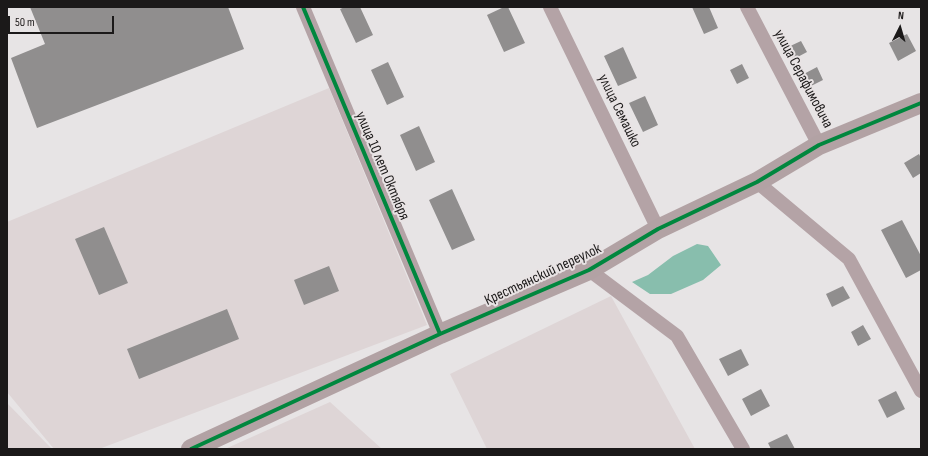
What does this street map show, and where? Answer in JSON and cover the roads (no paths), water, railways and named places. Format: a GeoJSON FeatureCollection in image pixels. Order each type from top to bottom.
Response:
{"type":"FeatureCollection","features":[{"type":"Feature","properties":{"kind":"street","name":"улица 10 лет Октября"},"geometry":{"type":"LineString","coordinates":[[303,7],[440,334]]}},
{"type":"Feature","properties":{"kind":"street","name":"улица Семашко"},"geometry":{"type":"LineString","coordinates":[[550,7],[658,229]]}},
{"type":"Feature","properties":{"kind":"street","name":"улица Серафимовича"},"geometry":{"type":"LineString","coordinates":[[747,7],[819,145]]}},
{"type":"Feature","properties":{"kind":"street","name":"Крестьянский переулок"},"geometry":{"type":"LineString","coordinates":[[191,449],[440,334],[589,270],[658,229],[757,182],[819,145],[921,103]]}},
{"type":"Feature","properties":{"kind":"street"},"geometry":{"type":"LineString","coordinates":[[757,182],[849,259],[921,391]]}},
{"type":"Feature","properties":{"kind":"street"},"geometry":{"type":"LineString","coordinates":[[589,270],[677,336],[743,449]]}}]}
